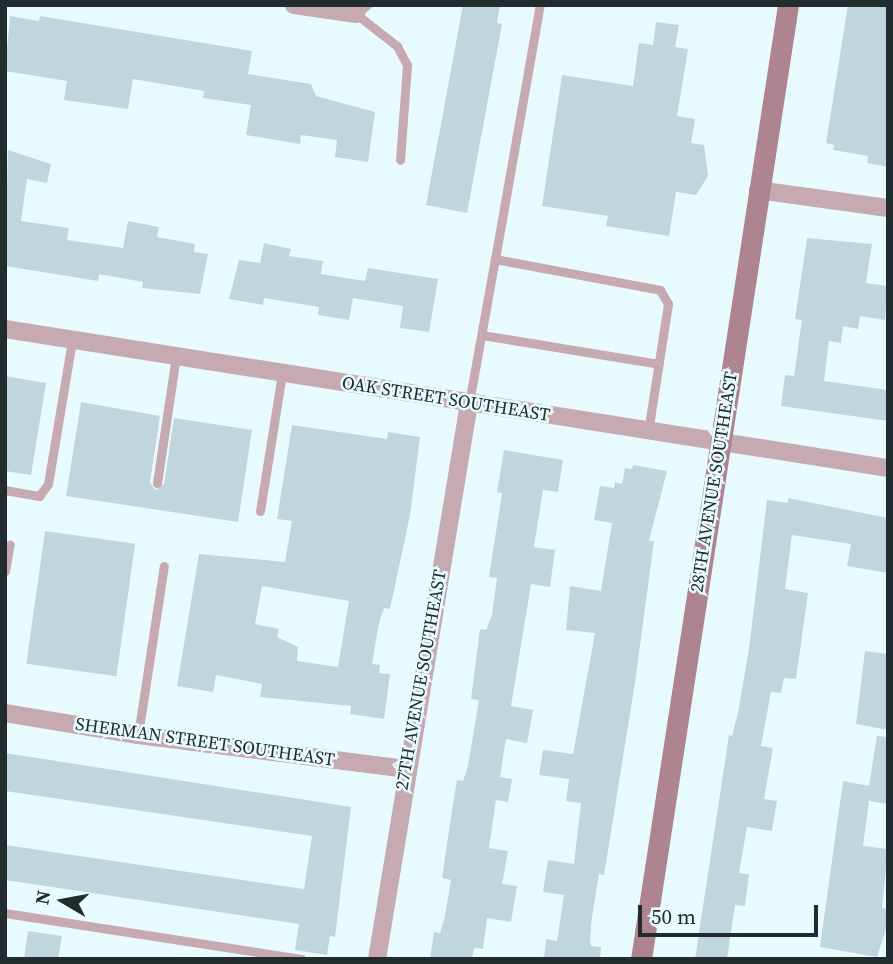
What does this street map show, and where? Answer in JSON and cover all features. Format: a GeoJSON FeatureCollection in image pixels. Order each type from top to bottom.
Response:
{"type":"FeatureCollection","features":[{"type":"Feature","properties":{"kind":"street"},"geometry":{"type":"LineString","coordinates":[[294,5],[361,10]]}},
{"type":"Feature","properties":{"kind":"street","name":"28TH AVENUE SOUTHEAST"},"geometry":{"type":"LineString","coordinates":[[640,959],[788,5]]}},
{"type":"Feature","properties":{"kind":"street"},"geometry":{"type":"LineString","coordinates":[[758,190],[888,208]]}},
{"type":"Feature","properties":{"kind":"street","name":"OAK STREET SOUTHEAST"},"geometry":{"type":"LineString","coordinates":[[5,329],[888,468]]}},
{"type":"Feature","properties":{"kind":"street","name":"27TH AVENUE SOUTHEAST"},"geometry":{"type":"LineString","coordinates":[[377,959],[406,769],[469,402]]}},
{"type":"Feature","properties":{"kind":"street","name":"SHERMAN STREET SOUTHEAST"},"geometry":{"type":"LineString","coordinates":[[5,713],[138,735],[406,769]]}},
{"type":"Feature","properties":{"kind":"lane"},"geometry":{"type":"LineString","coordinates":[[469,402],[540,5]]}},
{"type":"Feature","properties":{"kind":"lane"},"geometry":{"type":"LineString","coordinates":[[361,10],[397,46],[407,65],[400,160]]}},
{"type":"Feature","properties":{"kind":"lane"},"geometry":{"type":"LineString","coordinates":[[495,259],[660,290],[668,304],[648,430]]}},
{"type":"Feature","properties":{"kind":"lane"},"geometry":{"type":"LineString","coordinates":[[482,335],[659,364]]}},
{"type":"Feature","properties":{"kind":"lane"},"geometry":{"type":"LineString","coordinates":[[5,490],[39,496],[48,484],[72,340]]}},
{"type":"Feature","properties":{"kind":"lane"},"geometry":{"type":"LineString","coordinates":[[157,482],[176,356]]}},
{"type":"Feature","properties":{"kind":"lane"},"geometry":{"type":"LineString","coordinates":[[260,511],[282,373]]}},
{"type":"Feature","properties":{"kind":"lane"},"geometry":{"type":"LineString","coordinates":[[5,571],[9,544]]}},
{"type":"Feature","properties":{"kind":"lane"},"geometry":{"type":"LineString","coordinates":[[138,735],[164,566]]}},
{"type":"Feature","properties":{"kind":"lane"},"geometry":{"type":"LineString","coordinates":[[5,913],[301,959]]}},
{"type":"Feature","properties":{"kind":"building"},"geometry":{"type":"Polygon","coordinates":[[[463,5],[500,5],[497,23],[502,24],[467,213],[426,205],[463,5]]]}},
{"type":"Feature","properties":{"kind":"building"},"geometry":{"type":"Polygon","coordinates":[[[848,5],[888,5],[888,167],[867,163],[868,156],[833,150],[834,145],[826,143],[848,5]]]}},
{"type":"Feature","properties":{"kind":"building"},"geometry":{"type":"Polygon","coordinates":[[[10,16],[39,21],[40,16],[252,51],[248,74],[311,84],[316,96],[375,112],[368,162],[335,157],[337,140],[301,135],[300,144],[246,135],[251,105],[203,98],[204,91],[133,79],[128,109],[64,100],[67,81],[5,71],[10,16]]]}},
{"type":"Feature","properties":{"kind":"building"},"geometry":{"type":"Polygon","coordinates":[[[656,22],[679,25],[675,47],[688,49],[677,116],[695,119],[691,143],[704,145],[708,176],[696,195],[676,192],[669,236],[606,226],[608,216],[542,206],[562,75],[633,86],[639,43],[653,45],[656,22]]]}},
{"type":"Feature","properties":{"kind":"building"},"geometry":{"type":"Polygon","coordinates":[[[8,150],[51,164],[47,183],[27,179],[21,221],[69,228],[67,240],[123,248],[128,221],[159,227],[157,237],[195,244],[194,252],[208,254],[200,294],[142,288],[143,282],[99,274],[98,281],[5,266],[8,150]]]}},
{"type":"Feature","properties":{"kind":"building"},"geometry":{"type":"Polygon","coordinates":[[[807,238],[872,244],[866,283],[888,286],[885,320],[860,316],[858,329],[843,326],[841,343],[829,341],[824,381],[888,390],[888,421],[781,406],[785,375],[794,376],[802,320],[795,319],[807,238]]]}},
{"type":"Feature","properties":{"kind":"building"},"geometry":{"type":"Polygon","coordinates":[[[264,243],[291,249],[289,256],[323,261],[321,274],[365,281],[368,268],[438,279],[429,332],[400,328],[403,306],[353,298],[349,320],[318,315],[319,307],[264,298],[263,305],[229,299],[239,260],[260,263],[264,243]]]}},
{"type":"Feature","properties":{"kind":"building"},"geometry":{"type":"Polygon","coordinates":[[[5,376],[46,383],[31,475],[5,471],[5,376]]]}},
{"type":"Feature","properties":{"kind":"building"},"geometry":{"type":"Polygon","coordinates":[[[81,402],[160,416],[150,482],[155,490],[164,484],[174,418],[252,430],[238,522],[66,496],[81,402]]]}},
{"type":"Feature","properties":{"kind":"building"},"geometry":{"type":"Polygon","coordinates":[[[292,425],[387,439],[388,432],[420,437],[410,515],[390,609],[384,608],[379,623],[372,664],[380,665],[379,673],[390,674],[384,719],[350,714],[351,706],[260,697],[262,684],[216,675],[213,692],[177,686],[199,554],[285,562],[292,521],[277,519],[292,425]],[[262,586],[255,624],[279,629],[277,637],[298,647],[297,661],[338,667],[349,601],[262,586]]]}},
{"type":"Feature","properties":{"kind":"building"},"geometry":{"type":"Polygon","coordinates":[[[504,450],[563,460],[558,492],[543,490],[534,547],[555,550],[550,587],[531,584],[511,706],[533,710],[527,743],[506,739],[500,777],[512,779],[508,802],[496,800],[489,848],[508,851],[502,884],[517,886],[511,922],[487,918],[483,949],[474,948],[472,959],[430,959],[434,932],[440,933],[444,920],[451,880],[442,878],[457,780],[463,781],[468,766],[479,700],[471,699],[480,629],[486,630],[492,615],[497,578],[489,577],[502,493],[497,492],[504,450]]]}},
{"type":"Feature","properties":{"kind":"building"},"geometry":{"type":"Polygon","coordinates":[[[633,465],[667,471],[649,541],[654,541],[635,683],[604,875],[599,874],[592,917],[591,946],[601,947],[600,959],[544,959],[546,939],[557,941],[564,895],[543,892],[548,860],[574,864],[581,803],[566,801],[569,779],[539,775],[543,750],[573,754],[595,633],[566,630],[570,586],[601,591],[612,523],[594,520],[600,486],[614,488],[615,482],[622,484],[625,468],[632,469],[633,465]]]}},
{"type":"Feature","properties":{"kind":"building"},"geometry":{"type":"Polygon","coordinates":[[[788,498],[888,518],[888,573],[847,566],[851,544],[792,535],[785,589],[808,593],[796,679],[784,678],[781,693],[771,692],[761,746],[773,748],[764,799],[777,801],[772,831],[747,827],[739,873],[749,874],[745,906],[735,905],[727,959],[695,959],[729,735],[732,736],[738,713],[749,649],[767,500],[788,503],[788,498]]]}},
{"type":"Feature","properties":{"kind":"building"},"geometry":{"type":"Polygon","coordinates":[[[45,531],[135,544],[116,676],[26,664],[45,531]]]}},
{"type":"Feature","properties":{"kind":"building"},"geometry":{"type":"Polygon","coordinates":[[[865,651],[888,654],[888,730],[856,724],[865,651]]]}},
{"type":"Feature","properties":{"kind":"building"},"geometry":{"type":"Polygon","coordinates":[[[877,736],[888,737],[888,804],[869,801],[863,846],[888,849],[882,908],[888,909],[888,923],[877,957],[820,947],[843,781],[869,786],[877,736]]]}},
{"type":"Feature","properties":{"kind":"building"},"geometry":{"type":"Polygon","coordinates":[[[5,753],[351,807],[335,937],[330,936],[327,955],[295,950],[299,924],[5,880],[5,845],[304,889],[312,836],[5,791],[5,753]]]}},
{"type":"Feature","properties":{"kind":"building"},"geometry":{"type":"Polygon","coordinates":[[[28,931],[62,936],[58,959],[24,959],[28,931]]]}}]}
